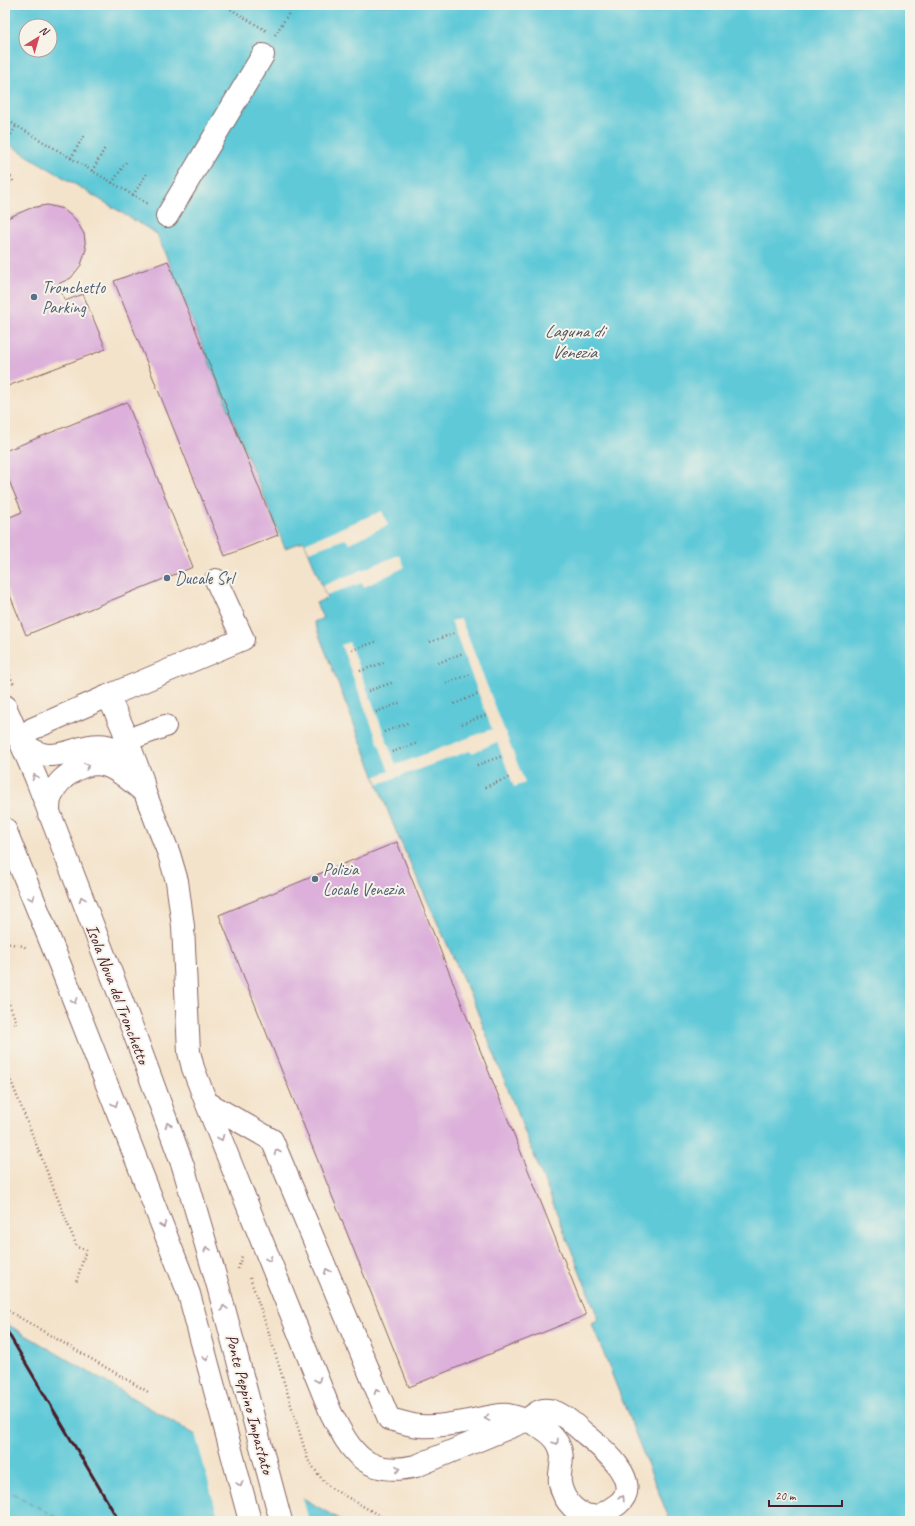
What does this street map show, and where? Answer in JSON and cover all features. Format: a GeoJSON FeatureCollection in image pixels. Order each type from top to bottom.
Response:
{"type":"FeatureCollection","features":[{"type":"Feature","properties":{"kind":"street"},"geometry":{"type":"LineString","coordinates":[[167,216],[264,55]]}},
{"type":"Feature","properties":{"kind":"street"},"geometry":{"type":"LineString","coordinates":[[136,766],[127,754],[105,745],[90,746],[64,753],[48,755],[36,752],[26,735],[108,696],[243,638],[216,580]]}},
{"type":"Feature","properties":{"kind":"street"},"geometry":{"type":"LineString","coordinates":[[108,696],[142,779],[144,793],[169,854],[177,881],[183,926],[189,1052],[193,1068],[206,1102],[331,1413],[350,1446],[359,1456],[375,1466],[400,1470],[416,1466],[525,1421],[540,1411],[545,1410],[555,1412],[570,1421],[599,1445],[623,1473],[626,1482],[625,1496],[614,1507],[601,1515],[586,1516],[578,1512],[571,1506],[562,1491],[560,1482],[563,1460],[557,1442],[538,1425],[525,1421],[506,1414],[456,1423],[421,1426],[389,1419],[272,1140],[206,1102]]}},
{"type":"Feature","properties":{"kind":"street","name":"Isola Nova del Tronchetto"},"geometry":{"type":"LineString","coordinates":[[5,706],[26,735],[49,814],[133,1030],[183,1166],[218,1286]]}},
{"type":"Feature","properties":{"kind":"street"},"geometry":{"type":"LineString","coordinates":[[127,740],[165,726]]}},
{"type":"Feature","properties":{"kind":"street"},"geometry":{"type":"LineString","coordinates":[[49,814],[51,797],[55,788],[71,773],[91,764],[99,764],[114,769],[144,793]]}},
{"type":"Feature","properties":{"kind":"street","name":"Ponte Peppino Impastato"},"geometry":{"type":"LineString","coordinates":[[5,829],[189,1294],[250,1521]]}},
{"type":"Feature","properties":{"kind":"street","name":"Ponte Peppino Impastato"},"geometry":{"type":"LineString","coordinates":[[218,1286],[281,1521]]}},
{"type":"Feature","properties":{"kind":"path"},"geometry":{"type":"LineString","coordinates":[[224,5],[275,36],[294,5]]}},
{"type":"Feature","properties":{"kind":"path"},"geometry":{"type":"LineString","coordinates":[[5,119],[167,216]]}},
{"type":"Feature","properties":{"kind":"path"},"geometry":{"type":"LineString","coordinates":[[5,145],[16,126]]}},
{"type":"Feature","properties":{"kind":"path"},"geometry":{"type":"LineString","coordinates":[[71,158],[84,135]]}},
{"type":"Feature","properties":{"kind":"path"},"geometry":{"type":"LineString","coordinates":[[92,171],[105,148]]}},
{"type":"Feature","properties":{"kind":"path"},"geometry":{"type":"LineString","coordinates":[[112,183],[127,161]]}},
{"type":"Feature","properties":{"kind":"path"},"geometry":{"type":"LineString","coordinates":[[5,166],[13,181],[5,185]]}},
{"type":"Feature","properties":{"kind":"path"},"geometry":{"type":"LineString","coordinates":[[133,196],[148,172]]}},
{"type":"Feature","properties":{"kind":"path"},"geometry":{"type":"LineString","coordinates":[[430,642],[455,633]]}},
{"type":"Feature","properties":{"kind":"path"},"geometry":{"type":"LineString","coordinates":[[352,650],[378,641]]}},
{"type":"Feature","properties":{"kind":"path"},"geometry":{"type":"LineString","coordinates":[[438,663],[463,653]]}},
{"type":"Feature","properties":{"kind":"path"},"geometry":{"type":"LineString","coordinates":[[360,671],[386,662]]}},
{"type":"Feature","properties":{"kind":"path"},"geometry":{"type":"LineString","coordinates":[[446,683],[471,674]]}},
{"type":"Feature","properties":{"kind":"path"},"geometry":{"type":"LineString","coordinates":[[368,691],[394,682]]}},
{"type":"Feature","properties":{"kind":"path"},"geometry":{"type":"LineString","coordinates":[[454,704],[478,694]]}},
{"type":"Feature","properties":{"kind":"path"},"geometry":{"type":"LineString","coordinates":[[376,712],[402,702]]}},
{"type":"Feature","properties":{"kind":"path"},"geometry":{"type":"LineString","coordinates":[[462,724],[486,715]]}},
{"type":"Feature","properties":{"kind":"path"},"geometry":{"type":"LineString","coordinates":[[384,732],[410,722]]}},
{"type":"Feature","properties":{"kind":"path"},"geometry":{"type":"LineString","coordinates":[[392,752],[418,743]]}},
{"type":"Feature","properties":{"kind":"path"},"geometry":{"type":"LineString","coordinates":[[477,765],[502,756]]}},
{"type":"Feature","properties":{"kind":"path"},"geometry":{"type":"LineString","coordinates":[[485,787],[510,777]]}},
{"type":"Feature","properties":{"kind":"path"},"geometry":{"type":"LineString","coordinates":[[5,993],[16,1021],[15,1025]]}},
{"type":"Feature","properties":{"kind":"path"},"geometry":{"type":"LineString","coordinates":[[5,1066],[77,1247],[86,1250],[76,1283]]}},
{"type":"Feature","properties":{"kind":"path"},"geometry":{"type":"LineString","coordinates":[[242,1256],[244,1264]]}},
{"type":"Feature","properties":{"kind":"path"},"geometry":{"type":"LineString","coordinates":[[247,1271],[268,1330],[308,1460],[321,1478],[331,1488],[389,1521]]}},
{"type":"Feature","properties":{"kind":"path"},"geometry":{"type":"LineString","coordinates":[[5,1310],[150,1393]]}},
{"type":"Feature","properties":{"kind":"water","name":"Laguna di Venezia"},"geometry":{"type":"Polygon","coordinates":[[[5,5],[910,5],[910,1521],[670,1521],[592,1324],[599,1320],[474,1003],[397,834],[314,622],[323,618],[316,603],[327,598],[304,541],[285,548],[157,234],[5,142],[5,5]]]}},
{"type":"Feature","properties":{"kind":"water"},"geometry":{"type":"Polygon","coordinates":[[[5,1323],[342,1521],[5,1521],[5,1323]]]}},
{"type":"Feature","properties":{"kind":"pier"},"geometry":{"type":"Polygon","coordinates":[[[382,511],[388,525],[349,543],[345,539],[309,552],[305,543],[382,511]]]}},
{"type":"Feature","properties":{"kind":"pier"},"geometry":{"type":"Polygon","coordinates":[[[399,555],[405,567],[364,587],[362,583],[326,595],[322,586],[399,555]]]}},
{"type":"Feature","properties":{"kind":"pier"},"geometry":{"type":"Polygon","coordinates":[[[461,619],[525,783],[514,787],[497,742],[472,753],[469,751],[378,784],[375,777],[389,771],[341,645],[349,642],[396,765],[492,729],[451,621],[461,619]]]}},
{"type":"Feature","properties":{"kind":"pier"},"geometry":{"type":"Polygon","coordinates":[[[195,1433],[302,1495],[309,1521],[219,1521],[195,1433]]]}},
{"type":"Feature","properties":{"kind":"building","name":"Tronchetto Parking"},"geometry":{"type":"Polygon","coordinates":[[[47,205],[63,209],[76,220],[84,234],[86,249],[81,265],[71,278],[58,284],[65,301],[83,294],[106,349],[5,387],[5,219],[31,208],[47,205]]]}},
{"type":"Feature","properties":{"kind":"building"},"geometry":{"type":"Polygon","coordinates":[[[168,261],[278,535],[225,556],[114,281],[168,261]]]}},
{"type":"Feature","properties":{"kind":"building"},"geometry":{"type":"Polygon","coordinates":[[[127,402],[193,567],[26,635],[5,583],[5,519],[22,512],[5,471],[5,451],[127,402]]]}},
{"type":"Feature","properties":{"kind":"building"},"geometry":{"type":"Polygon","coordinates":[[[397,842],[586,1315],[409,1387],[219,915],[397,842]]]}},
{"type":"Feature","properties":{"kind":"ferry route"},"geometry":{"type":"LineString","coordinates":[[5,1489],[63,1521]]}},
{"type":"Feature","properties":{"kind":"railway"},"geometry":{"type":"LineString","coordinates":[[5,1328],[119,1521]]}},
{"type":"Feature","properties":{"kind":"place","name":"Tronchetto Parking"},"geometry":{"type":"Point","coordinates":[34,297]}},
{"type":"Feature","properties":{"kind":"place","name":"Ducale Srl"},"geometry":{"type":"Point","coordinates":[167,578]}},
{"type":"Feature","properties":{"kind":"place","name":"Polizia Locale Venezia"},"geometry":{"type":"Point","coordinates":[315,879]}}]}
